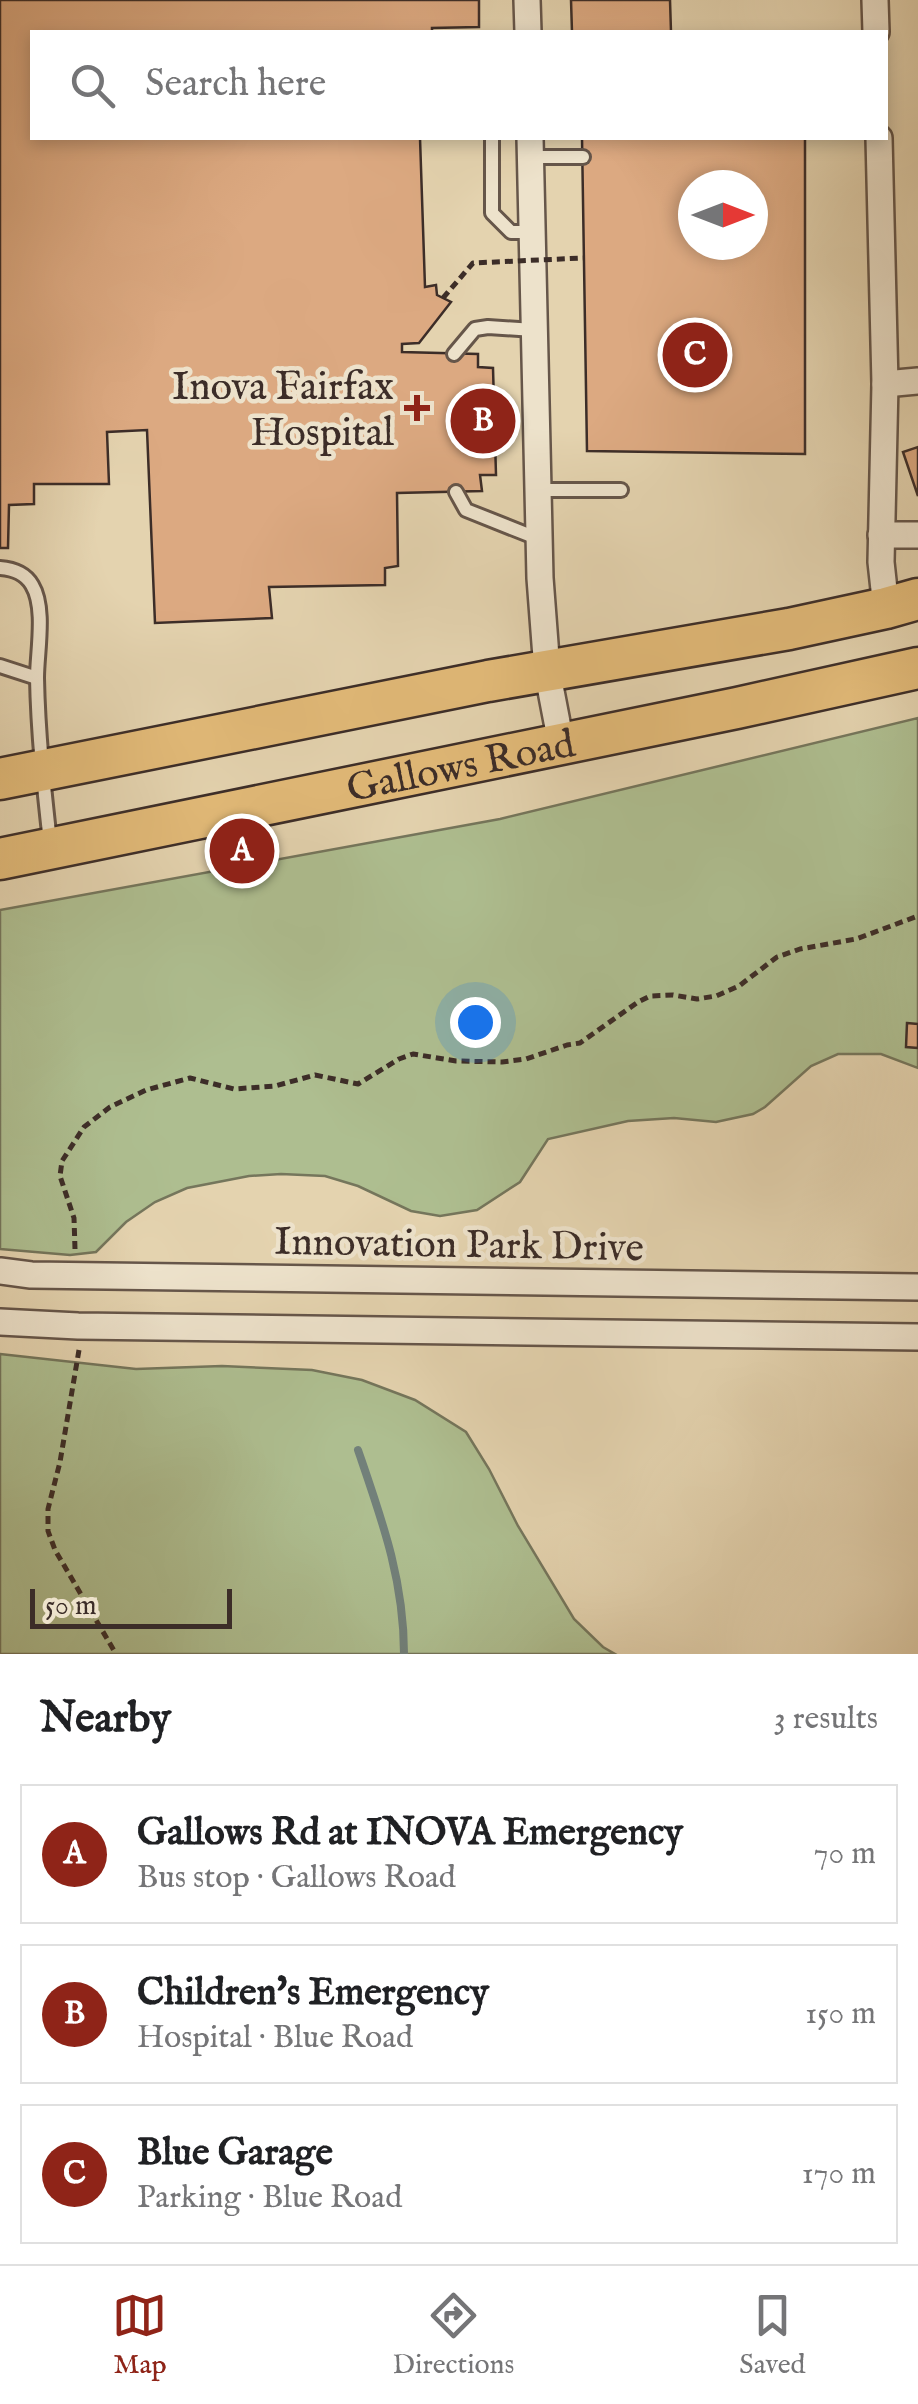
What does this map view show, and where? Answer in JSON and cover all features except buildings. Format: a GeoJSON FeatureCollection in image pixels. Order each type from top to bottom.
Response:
{"type":"FeatureCollection","features":[{"type":"Feature","properties":{"kind":"main road","name":"Gallows Road"},"geometry":{"type":"LineString","coordinates":[[0,779],[547,670],[771,632],[902,603]]}},
{"type":"Feature","properties":{"kind":"main road","name":"Gallows Road"},"geometry":{"type":"LineString","coordinates":[[0,859],[918,668]]}},
{"type":"Feature","properties":{"kind":"street"},"geometry":{"type":"LineString","coordinates":[[528,0],[528,30]]}},
{"type":"Feature","properties":{"kind":"street"},"geometry":{"type":"LineString","coordinates":[[875,0],[876,30]]}},
{"type":"Feature","properties":{"kind":"street"},"geometry":{"type":"LineString","coordinates":[[879,140],[885,384],[880,562],[902,603]]}},
{"type":"Feature","properties":{"kind":"street"},"geometry":{"type":"LineString","coordinates":[[531,147],[539,539],[547,670],[561,743]]}},
{"type":"Feature","properties":{"kind":"street"},"geometry":{"type":"LineString","coordinates":[[885,384],[918,380]]}},
{"type":"Feature","properties":{"kind":"street"},"geometry":{"type":"LineString","coordinates":[[881,535],[918,535]]}},
{"type":"Feature","properties":{"kind":"street","name":"Innovation Park Drive"},"geometry":{"type":"LineString","coordinates":[[0,1271],[77,1276],[918,1287]]}},
{"type":"Feature","properties":{"kind":"street"},"geometry":{"type":"LineString","coordinates":[[0,1322],[918,1337]]}},
{"type":"Feature","properties":{"kind":"lane"},"geometry":{"type":"LineString","coordinates":[[492,140],[492,213],[512,232],[532,232]]}},
{"type":"Feature","properties":{"kind":"lane"},"geometry":{"type":"LineString","coordinates":[[531,147],[582,156]]}},
{"type":"Feature","properties":{"kind":"lane"},"geometry":{"type":"LineString","coordinates":[[454,354],[476,329],[488,326],[534,330]]}},
{"type":"Feature","properties":{"kind":"lane"},"geometry":{"type":"LineString","coordinates":[[538,490],[621,490]]}},
{"type":"Feature","properties":{"kind":"lane"},"geometry":{"type":"LineString","coordinates":[[456,492],[466,510],[539,539]]}},
{"type":"Feature","properties":{"kind":"lane"},"geometry":{"type":"LineString","coordinates":[[0,568],[18,570],[32,584],[39,602],[42,769],[51,848]]}},
{"type":"Feature","properties":{"kind":"lane"},"geometry":{"type":"LineString","coordinates":[[0,666],[38,678]]}},
{"type":"Feature","properties":{"kind":"path"},"geometry":{"type":"LineString","coordinates":[[444,298],[473,263],[583,258]]}},
{"type":"Feature","properties":{"kind":"path"},"geometry":{"type":"LineString","coordinates":[[77,1276],[74,1218],[60,1176],[62,1161],[84,1127],[110,1107],[146,1090],[190,1078],[234,1089],[275,1086],[315,1075],[358,1084],[413,1054],[478,1063],[526,1059],[580,1043],[650,996],[716,996],[739,986],[777,957],[856,939],[918,916]]}},
{"type":"Feature","properties":{"kind":"path"},"geometry":{"type":"LineString","coordinates":[[78,1326],[77,1372],[48,1510],[48,1531],[55,1550],[116,1654]]}},
{"type":"Feature","properties":{"kind":"green space"},"geometry":{"type":"Polygon","coordinates":[[[918,718],[918,1068],[881,1054],[838,1054],[811,1066],[753,1114],[716,1122],[674,1118],[628,1121],[548,1139],[520,1182],[477,1210],[440,1216],[411,1211],[358,1186],[325,1176],[249,1176],[187,1188],[155,1202],[126,1222],[96,1252],[70,1255],[0,1249],[0,910],[500,819],[918,718]]]}},
{"type":"Feature","properties":{"kind":"green space"},"geometry":{"type":"Polygon","coordinates":[[[0,1354],[136,1369],[222,1366],[312,1370],[362,1380],[415,1400],[466,1432],[574,1619],[615,1654],[0,1654],[0,1354]]]}},
{"type":"Feature","properties":{"kind":"waterway"},"geometry":{"type":"LineString","coordinates":[[358,1450],[396,1575],[404,1654]]}},
{"type":"Feature","properties":{"kind":"place","name":"Blue Garage"},"geometry":{"type":"Point","coordinates":[695,355]}},
{"type":"Feature","properties":{"kind":"place","name":"Inova Fairfax Hospital"},"geometry":{"type":"Point","coordinates":[417,408]}},
{"type":"Feature","properties":{"kind":"place","name":"Children's Emergency"},"geometry":{"type":"Point","coordinates":[483,421]}},
{"type":"Feature","properties":{"kind":"place","name":"Gallows Rd at INOVA Emergency"},"geometry":{"type":"Point","coordinates":[242,851]}}]}
